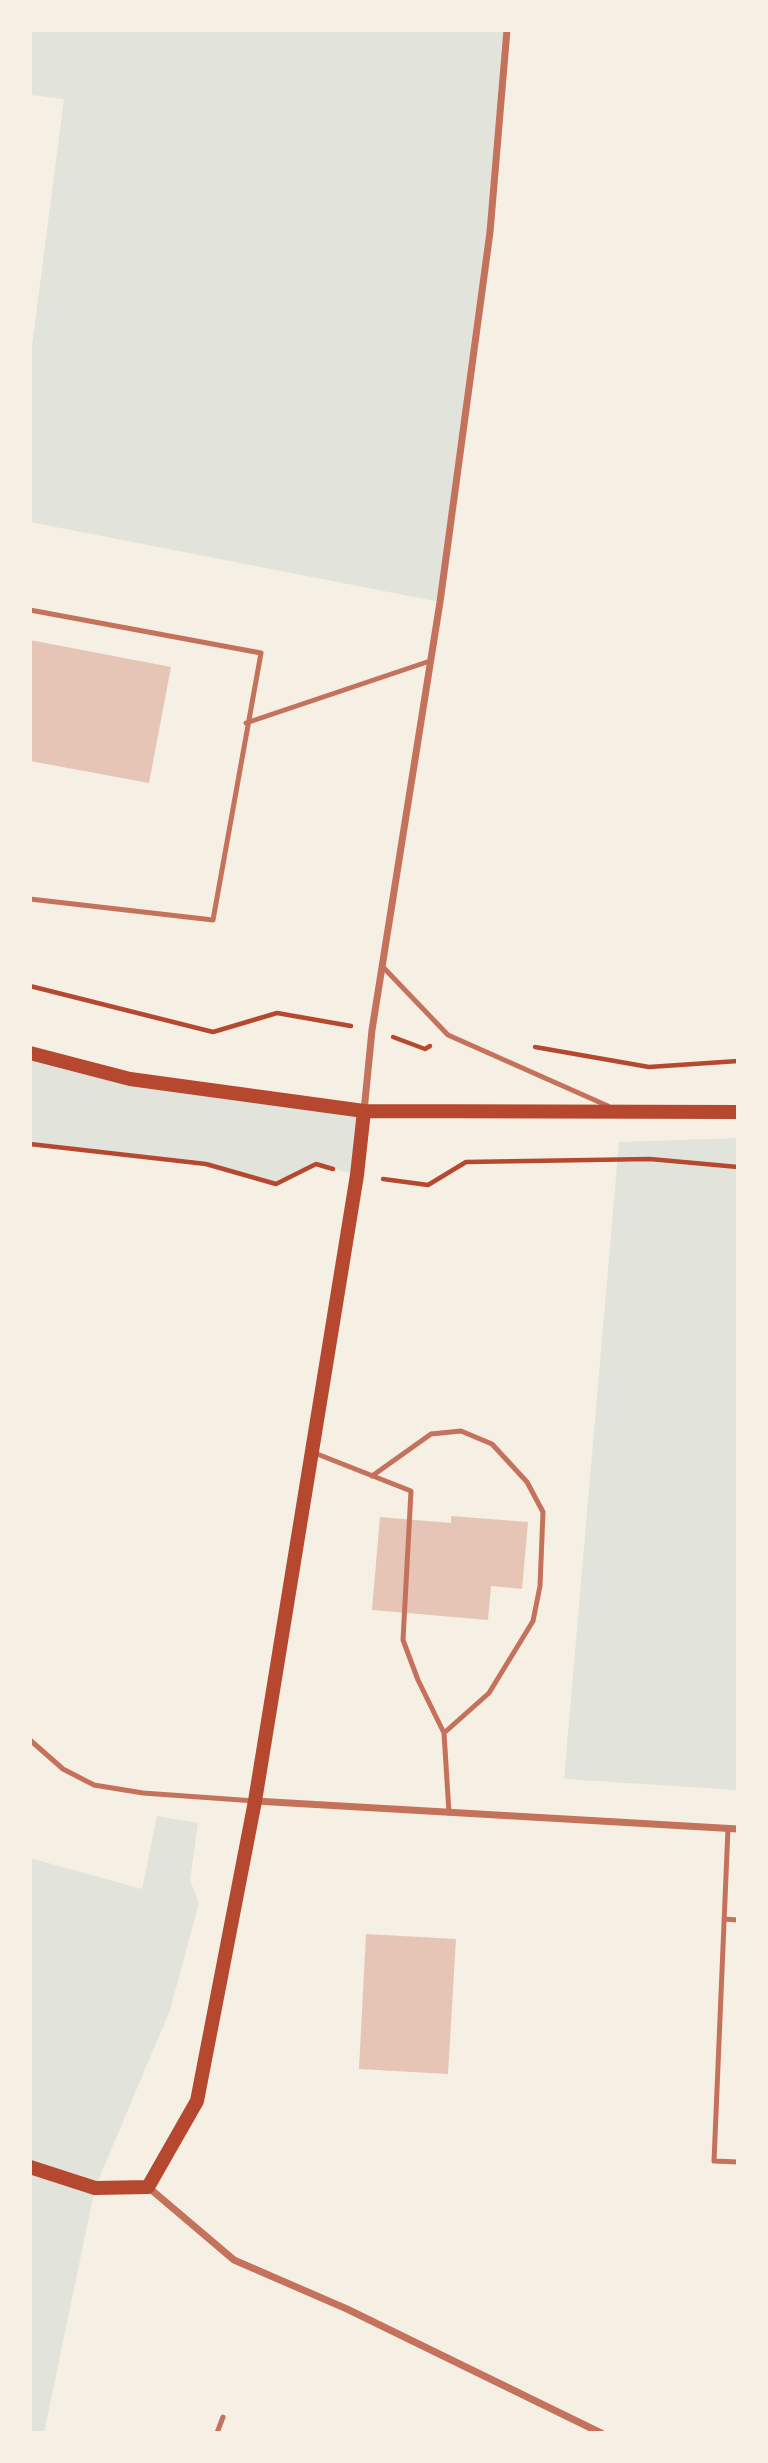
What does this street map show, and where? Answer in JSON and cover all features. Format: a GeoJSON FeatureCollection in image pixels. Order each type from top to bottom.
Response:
{"type":"FeatureCollection","features":[{"type":"Feature","properties":{"kind":"main road"},"geometry":{"type":"LineString","coordinates":[[30,1053],[130,1079],[364,1111],[738,1112]]}},
{"type":"Feature","properties":{"kind":"main road"},"geometry":{"type":"LineString","coordinates":[[30,2167],[95,2188],[148,2187],[197,2101],[254,1801],[357,1175],[364,1111]]}},
{"type":"Feature","properties":{"kind":"street"},"geometry":{"type":"LineString","coordinates":[[364,1111],[372,1030],[430,661],[490,232],[507,30]]}},
{"type":"Feature","properties":{"kind":"street"},"geometry":{"type":"LineString","coordinates":[[254,1801],[738,1829]]}},
{"type":"Feature","properties":{"kind":"street"},"geometry":{"type":"LineString","coordinates":[[148,2187],[234,2260],[348,2309],[601,2433]]}},
{"type":"Feature","properties":{"kind":"lane"},"geometry":{"type":"LineString","coordinates":[[30,610],[261,653],[246,723],[213,920],[30,899]]}},
{"type":"Feature","properties":{"kind":"lane"},"geometry":{"type":"LineString","coordinates":[[246,723],[430,661]]}},
{"type":"Feature","properties":{"kind":"lane"},"geometry":{"type":"LineString","coordinates":[[382,966],[448,1035],[620,1112]]}},
{"type":"Feature","properties":{"kind":"lane"},"geometry":{"type":"LineString","coordinates":[[372,1476],[431,1434],[461,1431],[492,1444],[527,1482],[543,1512],[540,1586],[533,1621],[489,1693],[444,1733]]}},
{"type":"Feature","properties":{"kind":"lane"},"geometry":{"type":"LineString","coordinates":[[311,1452],[411,1491],[403,1640],[418,1680],[444,1733],[449,1813]]}},
{"type":"Feature","properties":{"kind":"lane"},"geometry":{"type":"LineString","coordinates":[[30,1740],[62,1769],[94,1785],[143,1793],[254,1801]]}},
{"type":"Feature","properties":{"kind":"lane"},"geometry":{"type":"LineString","coordinates":[[728,1828],[714,2161],[738,2162]]}},
{"type":"Feature","properties":{"kind":"lane"},"geometry":{"type":"LineString","coordinates":[[724,1919],[738,1920]]}},
{"type":"Feature","properties":{"kind":"lane"},"geometry":{"type":"LineString","coordinates":[[217,2433],[223,2417]]}},
{"type":"Feature","properties":{"kind":"path"},"geometry":{"type":"LineString","coordinates":[[30,986],[213,1032],[277,1013],[372,1030],[425,1049],[448,1035]]}},
{"type":"Feature","properties":{"kind":"path"},"geometry":{"type":"LineString","coordinates":[[523,1043],[649,1067],[738,1060]]}},
{"type":"Feature","properties":{"kind":"path"},"geometry":{"type":"LineString","coordinates":[[30,1144],[206,1164],[276,1184],[316,1164],[357,1175],[428,1185],[466,1162],[650,1158],[738,1167]]}},
{"type":"Feature","properties":{"kind":"shaded area"},"geometry":{"type":"Polygon","coordinates":[[[30,30],[507,30],[490,232],[440,602],[30,522],[30,361],[64,99],[30,95],[30,30]]]}},
{"type":"Feature","properties":{"kind":"shaded area"},"geometry":{"type":"Polygon","coordinates":[[[30,1053],[130,1079],[364,1111],[357,1175],[316,1164],[276,1184],[206,1164],[30,1144],[30,1053]]]}},
{"type":"Feature","properties":{"kind":"shaded area"},"geometry":{"type":"Polygon","coordinates":[[[738,1138],[738,1790],[564,1779],[619,1142],[738,1138]]]}},
{"type":"Feature","properties":{"kind":"shaded area"},"geometry":{"type":"Polygon","coordinates":[[[157,1816],[198,1823],[190,1880],[199,1903],[170,2010],[95,2188],[44,2433],[30,2433],[30,1858],[142,1889],[157,1816]]]}},
{"type":"Feature","properties":{"kind":"building"},"geometry":{"type":"Polygon","coordinates":[[[30,640],[171,667],[149,783],[30,761],[30,640]]]}},
{"type":"Feature","properties":{"kind":"building"},"geometry":{"type":"Polygon","coordinates":[[[451,1516],[528,1522],[522,1589],[491,1586],[488,1620],[372,1610],[380,1517],[451,1523],[451,1516]]]}},
{"type":"Feature","properties":{"kind":"building"},"geometry":{"type":"Polygon","coordinates":[[[366,1934],[456,1939],[448,2074],[359,2069],[366,1934]]]}}]}
